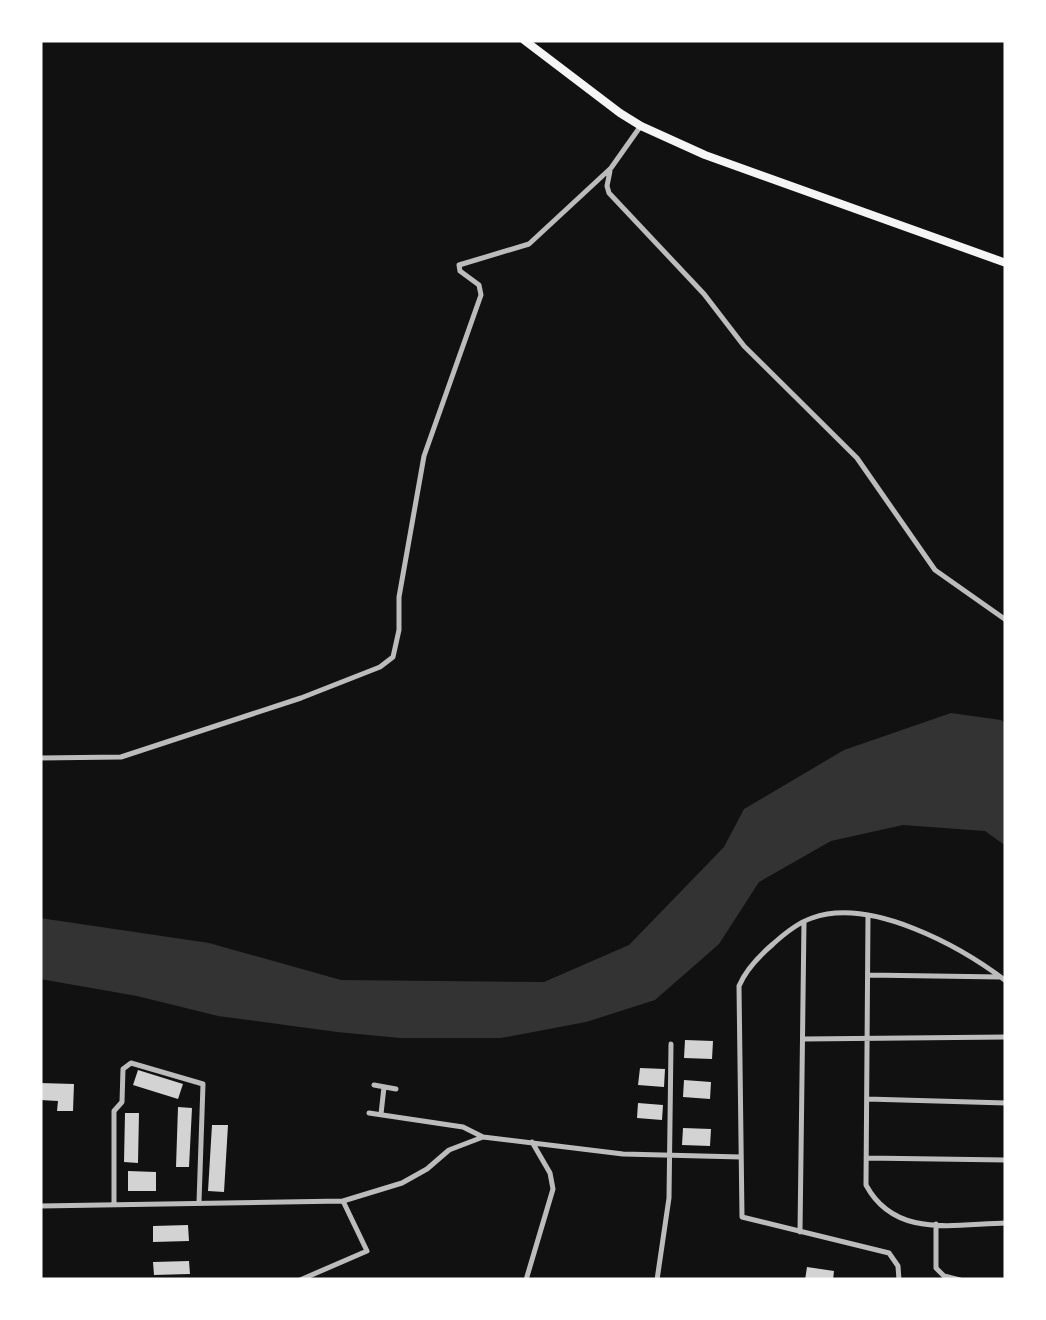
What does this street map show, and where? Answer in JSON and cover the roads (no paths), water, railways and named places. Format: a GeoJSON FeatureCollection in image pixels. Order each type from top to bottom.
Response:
{"type":"FeatureCollection","features":[{"type":"Feature","properties":{"kind":"main road"},"geometry":{"type":"LineString","coordinates":[[524,40],[641,126],[706,155],[1006,263]]}},
{"type":"Feature","properties":{"kind":"street"},"geometry":{"type":"LineString","coordinates":[[40,758],[121,758],[301,698],[380,667],[393,658],[399,597],[424,456],[482,295],[479,285],[460,271],[459,265],[529,244],[611,168],[641,126]]}},
{"type":"Feature","properties":{"kind":"street"},"geometry":{"type":"LineString","coordinates":[[611,168],[606,186],[609,192],[704,294],[755,358],[858,458],[934,570],[1006,620]]}},
{"type":"Feature","properties":{"kind":"street"},"geometry":{"type":"LineString","coordinates":[[899,1280],[898,1266],[889,1252],[742,1217],[740,986],[763,952],[804,922],[836,913],[868,916],[926,934],[1004,979]]}},
{"type":"Feature","properties":{"kind":"street"},"geometry":{"type":"LineString","coordinates":[[868,916],[866,1185],[878,1204],[909,1224],[1006,1223]]}},
{"type":"Feature","properties":{"kind":"street"},"geometry":{"type":"LineString","coordinates":[[800,1232],[804,922]]}},
{"type":"Feature","properties":{"kind":"street"},"geometry":{"type":"LineString","coordinates":[[868,975],[1004,979]]}},
{"type":"Feature","properties":{"kind":"street"},"geometry":{"type":"LineString","coordinates":[[804,1039],[1006,1037]]}},
{"type":"Feature","properties":{"kind":"street"},"geometry":{"type":"LineString","coordinates":[[657,1280],[668,1198],[671,1044]]}},
{"type":"Feature","properties":{"kind":"street"},"geometry":{"type":"LineString","coordinates":[[114,1204],[114,1111],[122,1102],[122,1069],[130,1063],[203,1084],[199,1203]]}},
{"type":"Feature","properties":{"kind":"street"},"geometry":{"type":"LineString","coordinates":[[374,1085],[396,1089]]}},
{"type":"Feature","properties":{"kind":"street"},"geometry":{"type":"LineString","coordinates":[[380,1115],[384,1088]]}},
{"type":"Feature","properties":{"kind":"street"},"geometry":{"type":"LineString","coordinates":[[868,1100],[1006,1103]]}},
{"type":"Feature","properties":{"kind":"street"},"geometry":{"type":"LineString","coordinates":[[369,1113],[462,1128],[483,1137],[668,1157],[740,1158]]}},
{"type":"Feature","properties":{"kind":"street"},"geometry":{"type":"LineString","coordinates":[[40,1206],[343,1201],[402,1183],[449,1150],[483,1137]]}},
{"type":"Feature","properties":{"kind":"street"},"geometry":{"type":"LineString","coordinates":[[526,1280],[552,1189],[550,1173],[532,1142]]}},
{"type":"Feature","properties":{"kind":"street"},"geometry":{"type":"LineString","coordinates":[[866,1158],[1006,1160]]}},
{"type":"Feature","properties":{"kind":"street"},"geometry":{"type":"LineString","coordinates":[[300,1280],[367,1251],[343,1201]]}},
{"type":"Feature","properties":{"kind":"street"},"geometry":{"type":"LineString","coordinates":[[936,1224],[936,1268],[944,1276],[960,1280]]}}]}
